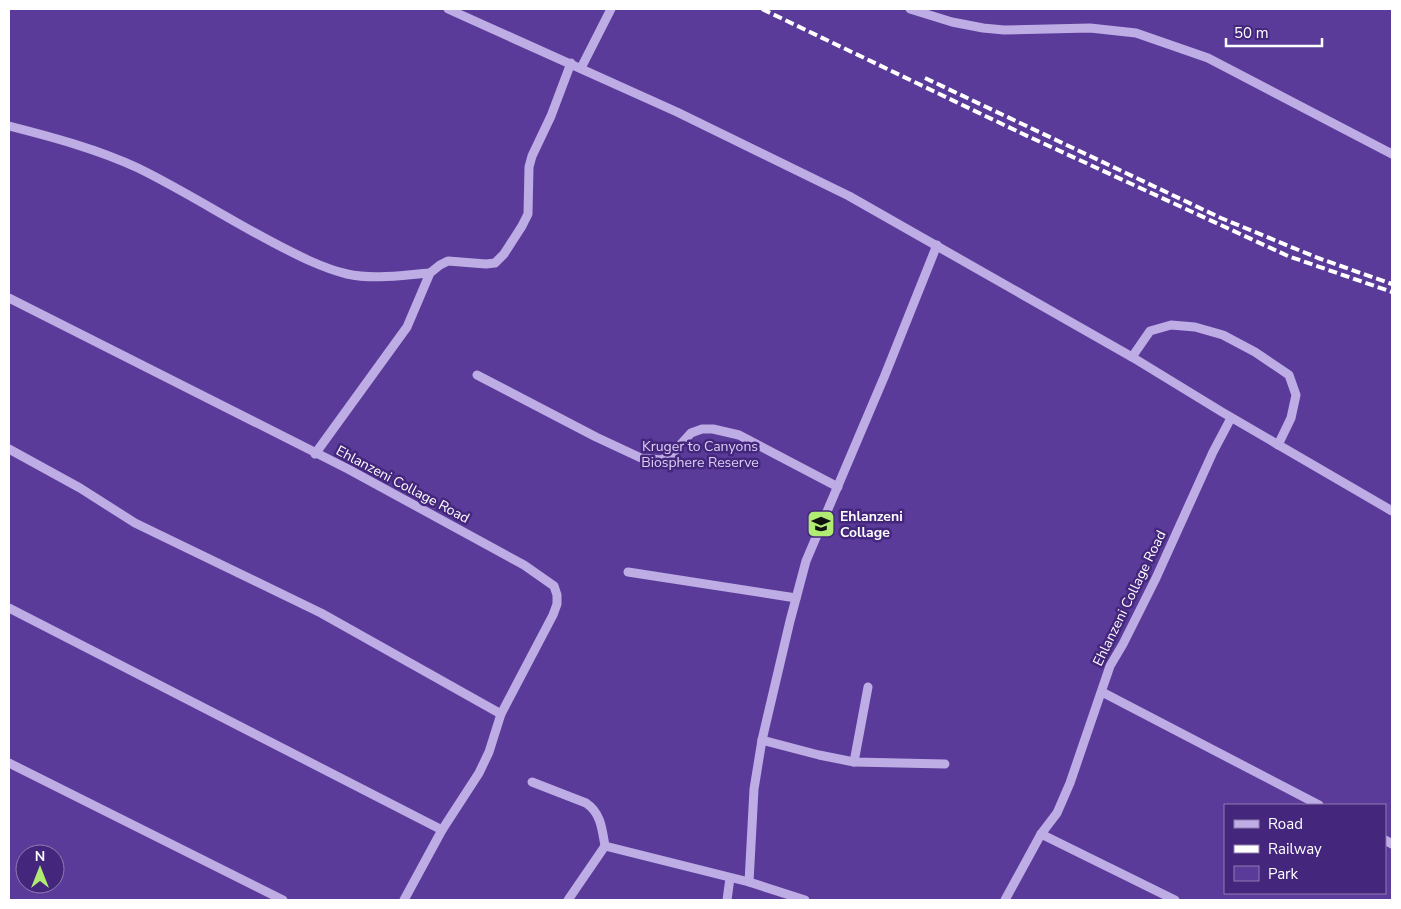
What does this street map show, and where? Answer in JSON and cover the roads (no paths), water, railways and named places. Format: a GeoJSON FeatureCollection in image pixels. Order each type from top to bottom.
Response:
{"type":"FeatureCollection","features":[{"type":"Feature","properties":{"kind":"street"},"geometry":{"type":"LineString","coordinates":[[448,9],[677,112],[832,188],[937,245],[1132,357],[1231,418],[1392,511]]}},
{"type":"Feature","properties":{"kind":"street"},"geometry":{"type":"LineString","coordinates":[[581,68],[611,9]]}},
{"type":"Feature","properties":{"kind":"street"},"geometry":{"type":"LineString","coordinates":[[910,9],[952,22],[983,28],[1004,30],[1090,28],[1136,34],[1208,58],[1392,154]]}},
{"type":"Feature","properties":{"kind":"street"},"geometry":{"type":"LineString","coordinates":[[9,126],[62,140],[136,168],[192,197],[240,226],[303,258],[347,273],[368,277],[430,273],[448,261],[496,263],[504,254],[528,214],[529,167],[532,156],[551,116],[571,63]]}},
{"type":"Feature","properties":{"kind":"street"},"geometry":{"type":"LineString","coordinates":[[749,882],[754,789],[762,740],[806,561],[885,375],[937,245]]}},
{"type":"Feature","properties":{"kind":"street","name":"Ehlanzeni Collage Road"},"geometry":{"type":"LineString","coordinates":[[404,900],[442,830],[479,773],[489,752],[501,714],[557,604],[554,586],[524,565],[348,469],[315,454],[407,326],[430,273]]}},
{"type":"Feature","properties":{"kind":"street"},"geometry":{"type":"LineString","coordinates":[[9,298],[315,454]]}},
{"type":"Feature","properties":{"kind":"street"},"geometry":{"type":"LineString","coordinates":[[1132,357],[1150,331],[1171,326],[1195,327],[1223,335],[1255,352],[1289,375],[1296,395],[1292,418],[1278,445]]}},
{"type":"Feature","properties":{"kind":"street"},"geometry":{"type":"LineString","coordinates":[[477,375],[596,437],[642,458],[661,460],[671,455],[692,434],[702,429],[713,429],[739,434],[838,487]]}},
{"type":"Feature","properties":{"kind":"street","name":"Ehlanzeni Collage Road"},"geometry":{"type":"LineString","coordinates":[[1005,900],[1041,834],[1057,813],[1070,783],[1110,666],[1156,578],[1213,452],[1231,418]]}},
{"type":"Feature","properties":{"kind":"street"},"geometry":{"type":"LineString","coordinates":[[9,449],[80,488],[135,522],[321,613],[501,714]]}},
{"type":"Feature","properties":{"kind":"street"},"geometry":{"type":"LineString","coordinates":[[628,572],[796,598]]}},
{"type":"Feature","properties":{"kind":"street"},"geometry":{"type":"LineString","coordinates":[[9,608],[442,830]]}},
{"type":"Feature","properties":{"kind":"street"},"geometry":{"type":"LineString","coordinates":[[854,762],[868,687]]}},
{"type":"Feature","properties":{"kind":"street"},"geometry":{"type":"LineString","coordinates":[[1102,692],[1317,804]]}},
{"type":"Feature","properties":{"kind":"street"},"geometry":{"type":"LineString","coordinates":[[762,740],[854,762],[945,764]]}},
{"type":"Feature","properties":{"kind":"street"},"geometry":{"type":"LineString","coordinates":[[9,763],[283,900]]}},
{"type":"Feature","properties":{"kind":"street"},"geometry":{"type":"LineString","coordinates":[[532,782],[586,803],[594,808],[600,818],[605,846],[568,900]]}},
{"type":"Feature","properties":{"kind":"street"},"geometry":{"type":"LineString","coordinates":[[1041,834],[1175,900]]}},
{"type":"Feature","properties":{"kind":"street"},"geometry":{"type":"LineString","coordinates":[[605,846],[749,882],[805,900]]}},
{"type":"Feature","properties":{"kind":"street"},"geometry":{"type":"LineString","coordinates":[[727,900],[730,878]]}},
{"type":"Feature","properties":{"kind":"railway"},"geometry":{"type":"LineString","coordinates":[[762,9],[1023,134],[1288,256],[1392,292]]}},
{"type":"Feature","properties":{"kind":"railway"},"geometry":{"type":"LineString","coordinates":[[925,78],[1221,218],[1318,258],[1392,284]]}},
{"type":"Feature","properties":{"kind":"place","name":"Ehlanzeni Collage"},"geometry":{"type":"Point","coordinates":[821,524]}},
{"type":"Feature","properties":{"kind":"park label","name":"Kruger to Canyons Biosphere Reserve"},"geometry":{"type":"Point","coordinates":[700,454]}}]}
